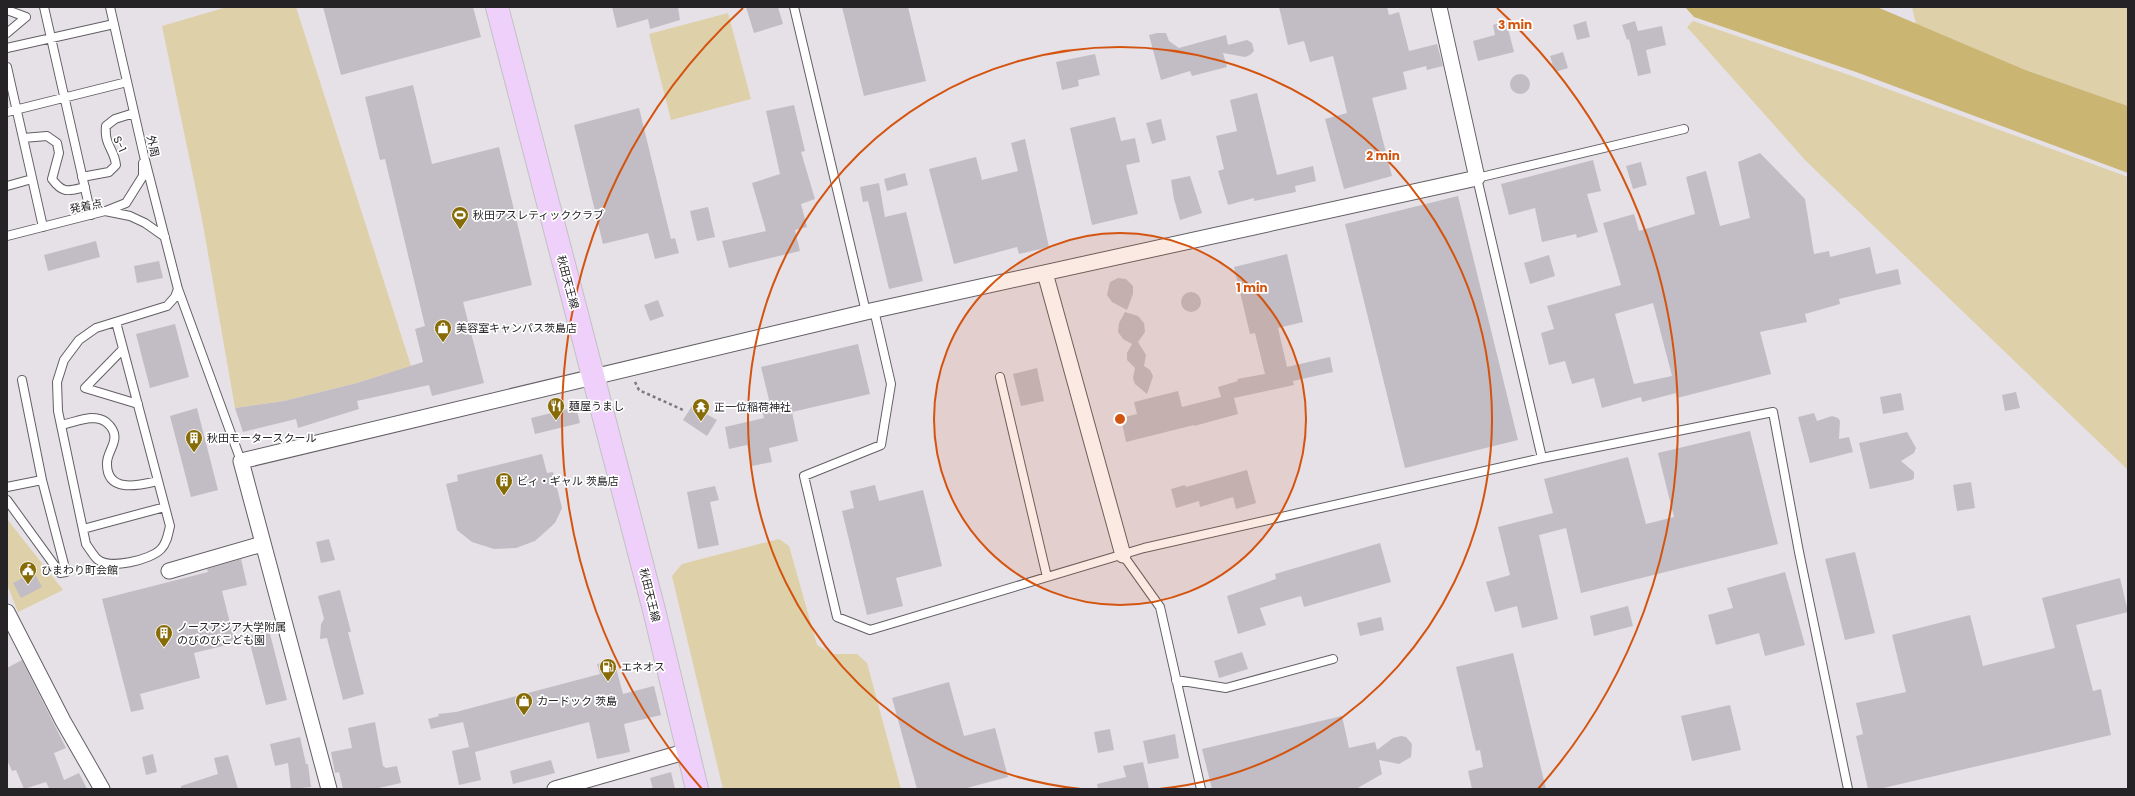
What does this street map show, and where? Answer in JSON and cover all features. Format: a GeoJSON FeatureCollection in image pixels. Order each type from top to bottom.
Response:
{"type":"FeatureCollection","features":[{"type":"Feature","properties":{"kind":"main road","name":"秋田天王線"},"geometry":{"type":"LineString","coordinates":[[496,7],[654,610],[697,789]]}},
{"type":"Feature","properties":{"kind":"street"},"geometry":{"type":"LineString","coordinates":[[329,789],[262,544],[241,461],[870,311],[1477,178],[1439,7]]}},
{"type":"Feature","properties":{"kind":"street"},"geometry":{"type":"LineString","coordinates":[[1045,273],[1123,554]]}},
{"type":"Feature","properties":{"kind":"street"},"geometry":{"type":"LineString","coordinates":[[169,571],[262,544]]}},
{"type":"Feature","properties":{"kind":"street"},"geometry":{"type":"LineString","coordinates":[[8,615],[102,789]]}},
{"type":"Feature","properties":{"kind":"street"},"geometry":{"type":"LineString","coordinates":[[555,789],[688,751]]}},
{"type":"Feature","properties":{"kind":"lane"},"geometry":{"type":"LineString","coordinates":[[44,7],[91,215]]}},
{"type":"Feature","properties":{"kind":"lane","name":"外周"},"geometry":{"type":"LineString","coordinates":[[110,7],[144,156],[178,289],[241,461]]}},
{"type":"Feature","properties":{"kind":"lane"},"geometry":{"type":"LineString","coordinates":[[794,7],[870,311],[891,384],[881,445],[804,476],[837,617],[870,630],[1123,554],[1542,458],[1773,412],[1799,552],[1848,789]]}},
{"type":"Feature","properties":{"kind":"lane"},"geometry":{"type":"LineString","coordinates":[[7,10],[26,17],[7,33]]}},
{"type":"Feature","properties":{"kind":"lane"},"geometry":{"type":"LineString","coordinates":[[7,48],[114,24]]}},
{"type":"Feature","properties":{"kind":"lane"},"geometry":{"type":"LineString","coordinates":[[7,69],[43,227]]}},
{"type":"Feature","properties":{"kind":"lane"},"geometry":{"type":"LineString","coordinates":[[7,112],[127,82]]}},
{"type":"Feature","properties":{"kind":"lane","name":"S-1"},"geometry":{"type":"LineString","coordinates":[[82,177],[109,172],[116,165],[115,157],[105,138],[106,126],[115,119],[134,113]]}},
{"type":"Feature","properties":{"kind":"lane"},"geometry":{"type":"LineString","coordinates":[[1542,458],[1477,178],[1684,129]]}},
{"type":"Feature","properties":{"kind":"lane"},"geometry":{"type":"LineString","coordinates":[[23,138],[47,136],[57,143],[59,153],[52,180],[58,188],[68,191],[85,187]]}},
{"type":"Feature","properties":{"kind":"lane"},"geometry":{"type":"LineString","coordinates":[[105,212],[126,203],[138,187],[143,176],[144,156]]}},
{"type":"Feature","properties":{"kind":"lane"},"geometry":{"type":"LineString","coordinates":[[7,186],[32,179]]}},
{"type":"Feature","properties":{"kind":"lane","name":"発着点"},"geometry":{"type":"LineString","coordinates":[[7,236],[105,212],[130,216],[145,223],[165,237]]}},
{"type":"Feature","properties":{"kind":"lane"},"geometry":{"type":"LineString","coordinates":[[116,322],[170,526],[166,541],[160,550],[133,562],[115,565],[97,560],[86,544],[61,425],[57,382],[64,360],[79,340],[96,328],[167,306],[175,297],[178,289]]}},
{"type":"Feature","properties":{"kind":"lane"},"geometry":{"type":"LineString","coordinates":[[123,349],[85,388],[138,404]]}},
{"type":"Feature","properties":{"kind":"lane"},"geometry":{"type":"LineString","coordinates":[[1000,376],[1047,577]]}},
{"type":"Feature","properties":{"kind":"lane"},"geometry":{"type":"LineString","coordinates":[[7,500],[60,573],[66,572],[42,480],[22,380]]}},
{"type":"Feature","properties":{"kind":"lane"},"geometry":{"type":"LineString","coordinates":[[61,425],[92,418],[102,420],[110,426],[114,438],[112,450],[106,462],[108,472],[114,480],[122,485],[133,487],[158,481]]}},
{"type":"Feature","properties":{"kind":"lane"},"geometry":{"type":"LineString","coordinates":[[7,487],[42,480]]}},
{"type":"Feature","properties":{"kind":"lane"},"geometry":{"type":"LineString","coordinates":[[83,529],[165,507]]}},
{"type":"Feature","properties":{"kind":"lane"},"geometry":{"type":"LineString","coordinates":[[1123,554],[1160,607],[1201,789]]}},
{"type":"Feature","properties":{"kind":"lane"},"geometry":{"type":"LineString","coordinates":[[1176,680],[1226,688],[1333,659]]}},
{"type":"Feature","properties":{"kind":"path"},"geometry":{"type":"LineString","coordinates":[[629,369],[639,390],[685,412]]}},
{"type":"Feature","properties":{"kind":"shaded area"},"geometry":{"type":"Polygon","coordinates":[[[227,7],[296,7],[411,366],[357,383],[284,401],[235,408],[202,219],[162,26],[227,7]]]}},
{"type":"Feature","properties":{"kind":"shaded area"},"geometry":{"type":"Polygon","coordinates":[[[1685,7],[1877,7],[2023,69],[2128,106],[2128,173],[1856,72],[1694,17],[1685,7]]]}},
{"type":"Feature","properties":{"kind":"shaded area"},"geometry":{"type":"Polygon","coordinates":[[[1912,7],[2128,7],[2128,106],[2018,67],[1916,24],[1912,7]]]}},
{"type":"Feature","properties":{"kind":"shaded area"},"geometry":{"type":"Polygon","coordinates":[[[728,13],[751,99],[671,120],[649,34],[728,13]]]}},
{"type":"Feature","properties":{"kind":"shaded area"},"geometry":{"type":"Polygon","coordinates":[[[1693,21],[1852,76],[2128,177],[2128,470],[1806,161],[1687,27],[1693,21]]]}},
{"type":"Feature","properties":{"kind":"shaded area"},"geometry":{"type":"Polygon","coordinates":[[[7,519],[63,590],[18,612],[7,584],[7,519]]]}},
{"type":"Feature","properties":{"kind":"shaded area"},"geometry":{"type":"Polygon","coordinates":[[[779,539],[789,546],[817,645],[832,654],[857,654],[867,663],[901,789],[723,789],[672,576],[682,564],[779,539]]]}},
{"type":"Feature","properties":{"kind":"building"},"geometry":{"type":"Polygon","coordinates":[[[323,7],[473,7],[481,37],[341,75],[323,7]]]}},
{"type":"Feature","properties":{"kind":"building"},"geometry":{"type":"Polygon","coordinates":[[[612,7],[678,7],[680,20],[650,29],[648,19],[617,28],[612,7]]]}},
{"type":"Feature","properties":{"kind":"building"},"geometry":{"type":"Polygon","coordinates":[[[746,7],[778,7],[783,24],[754,33],[746,7]]]}},
{"type":"Feature","properties":{"kind":"building"},"geometry":{"type":"Polygon","coordinates":[[[842,7],[908,7],[926,81],[864,96],[842,7]]]}},
{"type":"Feature","properties":{"kind":"building"},"geometry":{"type":"Polygon","coordinates":[[[1279,7],[1387,7],[1389,15],[1399,12],[1409,51],[1437,44],[1443,66],[1427,70],[1426,66],[1403,72],[1407,89],[1372,98],[1392,176],[1344,189],[1325,119],[1347,113],[1333,56],[1310,62],[1304,41],[1288,45],[1279,7]]]}},
{"type":"Feature","properties":{"kind":"building"},"geometry":{"type":"Polygon","coordinates":[[[1506,21],[1514,52],[1478,61],[1473,41],[1495,35],[1493,25],[1506,21]]]}},
{"type":"Feature","properties":{"kind":"building"},"geometry":{"type":"Polygon","coordinates":[[[1586,21],[1590,37],[1577,40],[1573,25],[1586,21]]]}},
{"type":"Feature","properties":{"kind":"building"},"geometry":{"type":"Polygon","coordinates":[[[1635,21],[1638,31],[1662,26],[1666,45],[1646,50],[1651,73],[1638,76],[1629,39],[1627,40],[1622,25],[1635,21]]]}},
{"type":"Feature","properties":{"kind":"building"},"geometry":{"type":"Polygon","coordinates":[[[1166,33],[1169,41],[1179,48],[1226,35],[1228,45],[1247,40],[1252,43],[1254,51],[1245,57],[1223,53],[1227,67],[1192,76],[1190,71],[1161,80],[1149,35],[1166,33]]]}},
{"type":"Feature","properties":{"kind":"building"},"geometry":{"type":"Polygon","coordinates":[[[1563,52],[1568,68],[1555,72],[1550,56],[1563,52]]]}},
{"type":"Feature","properties":{"kind":"building"},"geometry":{"type":"Polygon","coordinates":[[[1095,54],[1100,75],[1078,80],[1079,86],[1062,90],[1056,62],[1095,54]]]}},
{"type":"Feature","properties":{"kind":"building"},"geometry":{"type":"Polygon","coordinates":[[[1520,74],[1527,77],[1530,84],[1527,91],[1520,94],[1513,91],[1510,84],[1513,77],[1520,74]]]}},
{"type":"Feature","properties":{"kind":"building"},"geometry":{"type":"Polygon","coordinates":[[[413,85],[432,164],[499,147],[532,285],[463,302],[484,383],[432,396],[429,385],[357,401],[359,409],[298,428],[296,419],[243,432],[235,408],[284,401],[357,383],[423,362],[415,329],[425,326],[385,159],[380,160],[365,97],[413,85]]]}},
{"type":"Feature","properties":{"kind":"building"},"geometry":{"type":"Polygon","coordinates":[[[1257,93],[1277,175],[1313,166],[1316,181],[1295,186],[1296,192],[1254,201],[1254,198],[1228,205],[1218,171],[1224,169],[1216,136],[1237,131],[1230,100],[1257,93]]]}},
{"type":"Feature","properties":{"kind":"building"},"geometry":{"type":"Polygon","coordinates":[[[794,105],[805,151],[801,152],[815,199],[801,204],[807,227],[795,230],[800,251],[729,268],[722,241],[766,231],[752,183],[780,174],[766,111],[794,105]]]}},
{"type":"Feature","properties":{"kind":"building"},"geometry":{"type":"Polygon","coordinates":[[[639,108],[671,239],[675,238],[679,253],[655,259],[648,233],[603,244],[574,125],[639,108]]]}},
{"type":"Feature","properties":{"kind":"building"},"geometry":{"type":"Polygon","coordinates":[[[1115,117],[1121,141],[1135,138],[1140,162],[1126,165],[1138,214],[1092,225],[1070,128],[1115,117]]]}},
{"type":"Feature","properties":{"kind":"building"},"geometry":{"type":"Polygon","coordinates":[[[1161,119],[1166,140],[1152,144],[1146,123],[1161,119]]]}},
{"type":"Feature","properties":{"kind":"building"},"geometry":{"type":"Polygon","coordinates":[[[1025,139],[1049,247],[1019,254],[1017,247],[954,264],[929,169],[976,157],[982,180],[1018,171],[1011,143],[1025,139]]]}},
{"type":"Feature","properties":{"kind":"building"},"geometry":{"type":"Polygon","coordinates":[[[1760,153],[1805,199],[1814,254],[1829,251],[1830,257],[1870,247],[1876,274],[1898,269],[1901,284],[1839,299],[1840,304],[1805,314],[1807,322],[1760,332],[1771,374],[1677,398],[1676,393],[1642,402],[1641,397],[1602,408],[1594,378],[1572,384],[1565,361],[1549,365],[1541,333],[1554,329],[1547,306],[1621,285],[1603,223],[1634,214],[1639,231],[1695,214],[1686,177],[1706,171],[1720,226],[1750,218],[1738,162],[1760,153]],[[1653,303],[1615,314],[1634,384],[1672,376],[1653,303]]]}},
{"type":"Feature","properties":{"kind":"building"},"geometry":{"type":"Polygon","coordinates":[[[1593,160],[1601,191],[1587,194],[1598,232],[1577,238],[1576,234],[1542,242],[1535,208],[1509,215],[1501,184],[1593,160]]]}},
{"type":"Feature","properties":{"kind":"building"},"geometry":{"type":"Polygon","coordinates":[[[1641,162],[1647,185],[1633,189],[1626,166],[1641,162]]]}},
{"type":"Feature","properties":{"kind":"building"},"geometry":{"type":"Polygon","coordinates":[[[905,173],[908,185],[887,191],[884,179],[905,173]]]}},
{"type":"Feature","properties":{"kind":"building"},"geometry":{"type":"Polygon","coordinates":[[[1190,176],[1202,213],[1180,220],[1174,199],[1171,180],[1190,176]]]}},
{"type":"Feature","properties":{"kind":"building"},"geometry":{"type":"Polygon","coordinates":[[[879,183],[885,217],[906,212],[923,281],[889,289],[868,201],[863,202],[860,187],[879,183]]]}},
{"type":"Feature","properties":{"kind":"building"},"geometry":{"type":"Polygon","coordinates":[[[1458,196],[1518,440],[1405,468],[1345,224],[1458,196]]]}},
{"type":"Feature","properties":{"kind":"building"},"geometry":{"type":"Polygon","coordinates":[[[708,207],[715,237],[697,241],[690,211],[708,207]]]}},
{"type":"Feature","properties":{"kind":"building"},"geometry":{"type":"Polygon","coordinates":[[[96,241],[100,257],[48,271],[44,255],[96,241]]]}},
{"type":"Feature","properties":{"kind":"building"},"geometry":{"type":"Polygon","coordinates":[[[1287,254],[1303,322],[1278,328],[1287,367],[1330,357],[1333,372],[1293,381],[1294,385],[1234,398],[1238,414],[1126,442],[1121,418],[1137,414],[1134,402],[1178,391],[1182,407],[1221,397],[1218,387],[1238,381],[1237,379],[1265,374],[1255,333],[1250,334],[1234,267],[1287,254]]]}},
{"type":"Feature","properties":{"kind":"building"},"geometry":{"type":"Polygon","coordinates":[[[1549,255],[1555,276],[1530,284],[1524,263],[1549,255]]]}},
{"type":"Feature","properties":{"kind":"building"},"geometry":{"type":"Polygon","coordinates":[[[159,261],[163,278],[137,283],[134,266],[159,261]]]}},
{"type":"Feature","properties":{"kind":"building"},"geometry":{"type":"Polygon","coordinates":[[[1118,278],[1126,279],[1133,286],[1133,294],[1127,310],[1112,302],[1107,295],[1110,282],[1118,278]]]}},
{"type":"Feature","properties":{"kind":"building"},"geometry":{"type":"Polygon","coordinates":[[[1191,292],[1198,295],[1201,302],[1198,309],[1191,312],[1184,309],[1181,302],[1184,295],[1191,292]]]}},
{"type":"Feature","properties":{"kind":"building"},"geometry":{"type":"Polygon","coordinates":[[[658,300],[664,316],[650,321],[644,305],[658,300]]]}},
{"type":"Feature","properties":{"kind":"building"},"geometry":{"type":"Polygon","coordinates":[[[1125,312],[1138,316],[1144,323],[1145,332],[1138,342],[1146,355],[1144,366],[1150,370],[1153,376],[1147,394],[1135,384],[1133,378],[1135,368],[1127,360],[1127,353],[1132,344],[1123,339],[1118,332],[1119,323],[1125,312]]]}},
{"type":"Feature","properties":{"kind":"building"},"geometry":{"type":"Polygon","coordinates":[[[175,324],[189,377],[150,388],[136,334],[175,324]]]}},
{"type":"Feature","properties":{"kind":"building"},"geometry":{"type":"Polygon","coordinates":[[[858,344],[870,394],[792,412],[798,441],[769,448],[772,462],[752,466],[747,445],[729,449],[725,427],[764,418],[762,410],[771,408],[761,367],[858,344]]]}},
{"type":"Feature","properties":{"kind":"building"},"geometry":{"type":"Polygon","coordinates":[[[1037,368],[1044,401],[1021,406],[1013,374],[1037,368]]]}},
{"type":"Feature","properties":{"kind":"building"},"geometry":{"type":"Polygon","coordinates":[[[2016,392],[2020,408],[2005,411],[2002,395],[2016,392]]]}},
{"type":"Feature","properties":{"kind":"building"},"geometry":{"type":"Polygon","coordinates":[[[1901,393],[1904,410],[1883,414],[1880,397],[1901,393]]]}},
{"type":"Feature","properties":{"kind":"building","name":"正一位稲荷神社"},"geometry":{"type":"Polygon","coordinates":[[[692,406],[717,420],[707,436],[683,420],[692,406]]]}},
{"type":"Feature","properties":{"kind":"building","name":"麺屋うまし"},"geometry":{"type":"Polygon","coordinates":[[[576,407],[580,423],[535,434],[531,418],[576,407]]]}},
{"type":"Feature","properties":{"kind":"building","name":"秋田モータースクール"},"geometry":{"type":"Polygon","coordinates":[[[197,408],[218,490],[191,497],[170,416],[197,408]]]}},
{"type":"Feature","properties":{"kind":"building"},"geometry":{"type":"Polygon","coordinates":[[[1814,413],[1817,421],[1832,416],[1838,418],[1840,421],[1839,439],[1849,437],[1853,452],[1810,463],[1798,417],[1814,413]]]}},
{"type":"Feature","properties":{"kind":"building"},"geometry":{"type":"Polygon","coordinates":[[[1750,431],[1778,544],[1581,593],[1566,528],[1539,535],[1558,619],[1522,628],[1517,606],[1495,612],[1486,582],[1510,575],[1498,527],[1553,513],[1544,479],[1628,457],[1646,524],[1674,517],[1658,453],[1750,431]]]}},
{"type":"Feature","properties":{"kind":"building"},"geometry":{"type":"Polygon","coordinates":[[[1907,432],[1916,448],[1914,453],[1901,461],[1914,472],[1914,478],[1912,480],[1870,489],[1859,443],[1907,432]]]}},
{"type":"Feature","properties":{"kind":"building","name":"ビィ・ギャル 茨島店"},"geometry":{"type":"Polygon","coordinates":[[[542,454],[547,473],[553,472],[562,508],[555,523],[535,541],[516,548],[494,549],[472,542],[457,530],[446,484],[458,481],[457,475],[542,454]]]}},
{"type":"Feature","properties":{"kind":"building"},"geometry":{"type":"Polygon","coordinates":[[[1247,470],[1256,503],[1236,509],[1233,497],[1200,507],[1199,501],[1176,508],[1171,489],[1185,485],[1186,487],[1247,470]]]}},
{"type":"Feature","properties":{"kind":"building"},"geometry":{"type":"Polygon","coordinates":[[[1971,482],[1975,508],[1957,511],[1953,485],[1971,482]]]}},
{"type":"Feature","properties":{"kind":"building"},"geometry":{"type":"Polygon","coordinates":[[[875,485],[879,501],[923,490],[942,566],[896,578],[903,606],[867,615],[842,511],[854,508],[850,491],[875,485]]]}},
{"type":"Feature","properties":{"kind":"building"},"geometry":{"type":"Polygon","coordinates":[[[715,486],[719,500],[710,502],[719,545],[698,549],[687,492],[715,486]]]}},
{"type":"Feature","properties":{"kind":"building"},"geometry":{"type":"Polygon","coordinates":[[[329,539],[335,560],[321,563],[316,542],[329,539]]]}},
{"type":"Feature","properties":{"kind":"building"},"geometry":{"type":"Polygon","coordinates":[[[1380,543],[1391,582],[1304,607],[1301,596],[1260,608],[1266,625],[1238,634],[1227,596],[1276,579],[1275,574],[1380,543]]]}},
{"type":"Feature","properties":{"kind":"building"},"geometry":{"type":"Polygon","coordinates":[[[1855,552],[1875,633],[1845,640],[1825,559],[1855,552]]]}},
{"type":"Feature","properties":{"kind":"building","name":"ノースアジア大学附属 のびのびこども園"},"geometry":{"type":"Polygon","coordinates":[[[241,559],[247,585],[222,591],[235,643],[194,653],[200,678],[140,694],[144,709],[131,712],[102,599],[208,572],[207,569],[241,559]]]}},
{"type":"Feature","properties":{"kind":"building","name":"ひまわり町会館"},"geometry":{"type":"Polygon","coordinates":[[[34,572],[42,587],[21,598],[13,583],[34,572]]]}},
{"type":"Feature","properties":{"kind":"building"},"geometry":{"type":"Polygon","coordinates":[[[1785,572],[1805,645],[1765,656],[1759,633],[1716,645],[1708,615],[1733,608],[1727,588],[1785,572]]]}},
{"type":"Feature","properties":{"kind":"building"},"geometry":{"type":"Polygon","coordinates":[[[2120,578],[2128,612],[2076,625],[2093,691],[2101,689],[2111,735],[1879,789],[1868,789],[1856,736],[1863,734],[1856,703],[1906,692],[1892,635],[1970,615],[1983,666],[2055,648],[2042,598],[2120,578]]]}},
{"type":"Feature","properties":{"kind":"building"},"geometry":{"type":"Polygon","coordinates":[[[340,590],[351,632],[348,632],[364,694],[343,700],[327,638],[320,639],[321,624],[324,619],[318,596],[340,590]]]}},
{"type":"Feature","properties":{"kind":"building"},"geometry":{"type":"Polygon","coordinates":[[[1628,606],[1633,626],[1594,636],[1590,616],[1628,606]]]}},
{"type":"Feature","properties":{"kind":"building"},"geometry":{"type":"Polygon","coordinates":[[[1381,617],[1384,630],[1360,636],[1357,623],[1381,617]]]}},
{"type":"Feature","properties":{"kind":"building"},"geometry":{"type":"Polygon","coordinates":[[[269,630],[287,700],[266,705],[248,636],[269,630]]]}},
{"type":"Feature","properties":{"kind":"building"},"geometry":{"type":"Polygon","coordinates":[[[1242,652],[1248,669],[1219,678],[1214,661],[1242,652]]]}},
{"type":"Feature","properties":{"kind":"building"},"geometry":{"type":"Polygon","coordinates":[[[1513,653],[1546,789],[1472,789],[1468,771],[1483,767],[1480,750],[1476,751],[1456,667],[1513,653]]]}},
{"type":"Feature","properties":{"kind":"building"},"geometry":{"type":"Polygon","coordinates":[[[22,660],[66,748],[54,753],[64,780],[79,773],[87,789],[46,789],[49,788],[46,782],[24,789],[16,770],[12,771],[7,760],[7,668],[22,660]]]}},
{"type":"Feature","properties":{"kind":"building"},"geometry":{"type":"Polygon","coordinates":[[[614,660],[623,694],[654,686],[661,715],[624,724],[630,752],[597,759],[589,722],[475,752],[481,780],[459,785],[452,751],[469,747],[463,722],[431,729],[428,719],[439,716],[438,714],[456,712],[600,674],[597,664],[614,660]]]}},
{"type":"Feature","properties":{"kind":"building"},"geometry":{"type":"Polygon","coordinates":[[[949,682],[964,736],[995,728],[1008,777],[963,789],[917,789],[892,698],[949,682]]]}},
{"type":"Feature","properties":{"kind":"building"},"geometry":{"type":"Polygon","coordinates":[[[1730,705],[1741,750],[1692,761],[1681,716],[1730,705]]]}},
{"type":"Feature","properties":{"kind":"building"},"geometry":{"type":"Polygon","coordinates":[[[1342,716],[1349,748],[1375,742],[1377,750],[1393,738],[1401,736],[1406,737],[1412,744],[1411,757],[1399,764],[1379,760],[1382,774],[1356,789],[1212,789],[1202,749],[1342,716]]]}},
{"type":"Feature","properties":{"kind":"building"},"geometry":{"type":"Polygon","coordinates":[[[375,722],[383,766],[386,768],[397,766],[401,783],[374,789],[343,789],[339,772],[335,773],[331,752],[352,748],[348,728],[375,722]]]}},
{"type":"Feature","properties":{"kind":"building"},"geometry":{"type":"Polygon","coordinates":[[[1110,729],[1114,750],[1098,753],[1094,732],[1110,729]]]}},
{"type":"Feature","properties":{"kind":"building"},"geometry":{"type":"Polygon","coordinates":[[[1175,734],[1179,758],[1148,764],[1143,741],[1175,734]]]}},
{"type":"Feature","properties":{"kind":"building"},"geometry":{"type":"Polygon","coordinates":[[[300,737],[306,764],[308,764],[311,787],[291,789],[288,763],[275,766],[270,744],[300,737]]]}},
{"type":"Feature","properties":{"kind":"building"},"geometry":{"type":"Polygon","coordinates":[[[153,754],[157,772],[146,775],[142,757],[153,754]]]}},
{"type":"Feature","properties":{"kind":"building"},"geometry":{"type":"Polygon","coordinates":[[[228,755],[238,789],[181,789],[181,786],[218,774],[214,758],[228,755]]]}},
{"type":"Feature","properties":{"kind":"building"},"geometry":{"type":"Polygon","coordinates":[[[551,760],[555,773],[513,784],[510,771],[551,760]]]}},
{"type":"Feature","properties":{"kind":"building"},"geometry":{"type":"Polygon","coordinates":[[[1143,762],[1149,789],[1098,789],[1097,784],[1126,777],[1123,766],[1143,762]]]}},
{"type":"Feature","properties":{"kind":"building"},"geometry":{"type":"Polygon","coordinates":[[[671,772],[675,789],[653,789],[650,778],[671,772]]]}},
{"type":"Feature","properties":{"kind":"place","name":"秋田アスレティッククラブ"},"geometry":{"type":"Point","coordinates":[460,230]}},
{"type":"Feature","properties":{"kind":"place","name":"美容室キャンパス茨島店"},"geometry":{"type":"Point","coordinates":[443,343]}},
{"type":"Feature","properties":{"kind":"place","name":"麺屋うまし"},"geometry":{"type":"Point","coordinates":[556,421]}},
{"type":"Feature","properties":{"kind":"place","name":"正一位稲荷神社"},"geometry":{"type":"Point","coordinates":[701,422]}},
{"type":"Feature","properties":{"kind":"place","name":"秋田モータースクール"},"geometry":{"type":"Point","coordinates":[194,453]}},
{"type":"Feature","properties":{"kind":"place","name":"ビィ・ギャル 茨島店"},"geometry":{"type":"Point","coordinates":[504,496]}},
{"type":"Feature","properties":{"kind":"place","name":"ひまわり町会館"},"geometry":{"type":"Point","coordinates":[28,585]}},
{"type":"Feature","properties":{"kind":"place","name":"ノースアジア大学附属 のびのびこども園"},"geometry":{"type":"Point","coordinates":[164,648]}},
{"type":"Feature","properties":{"kind":"place","name":"エネオス"},"geometry":{"type":"Point","coordinates":[608,682]}},
{"type":"Feature","properties":{"kind":"place","name":"カードック 茨島"},"geometry":{"type":"Point","coordinates":[524,716]}}]}
